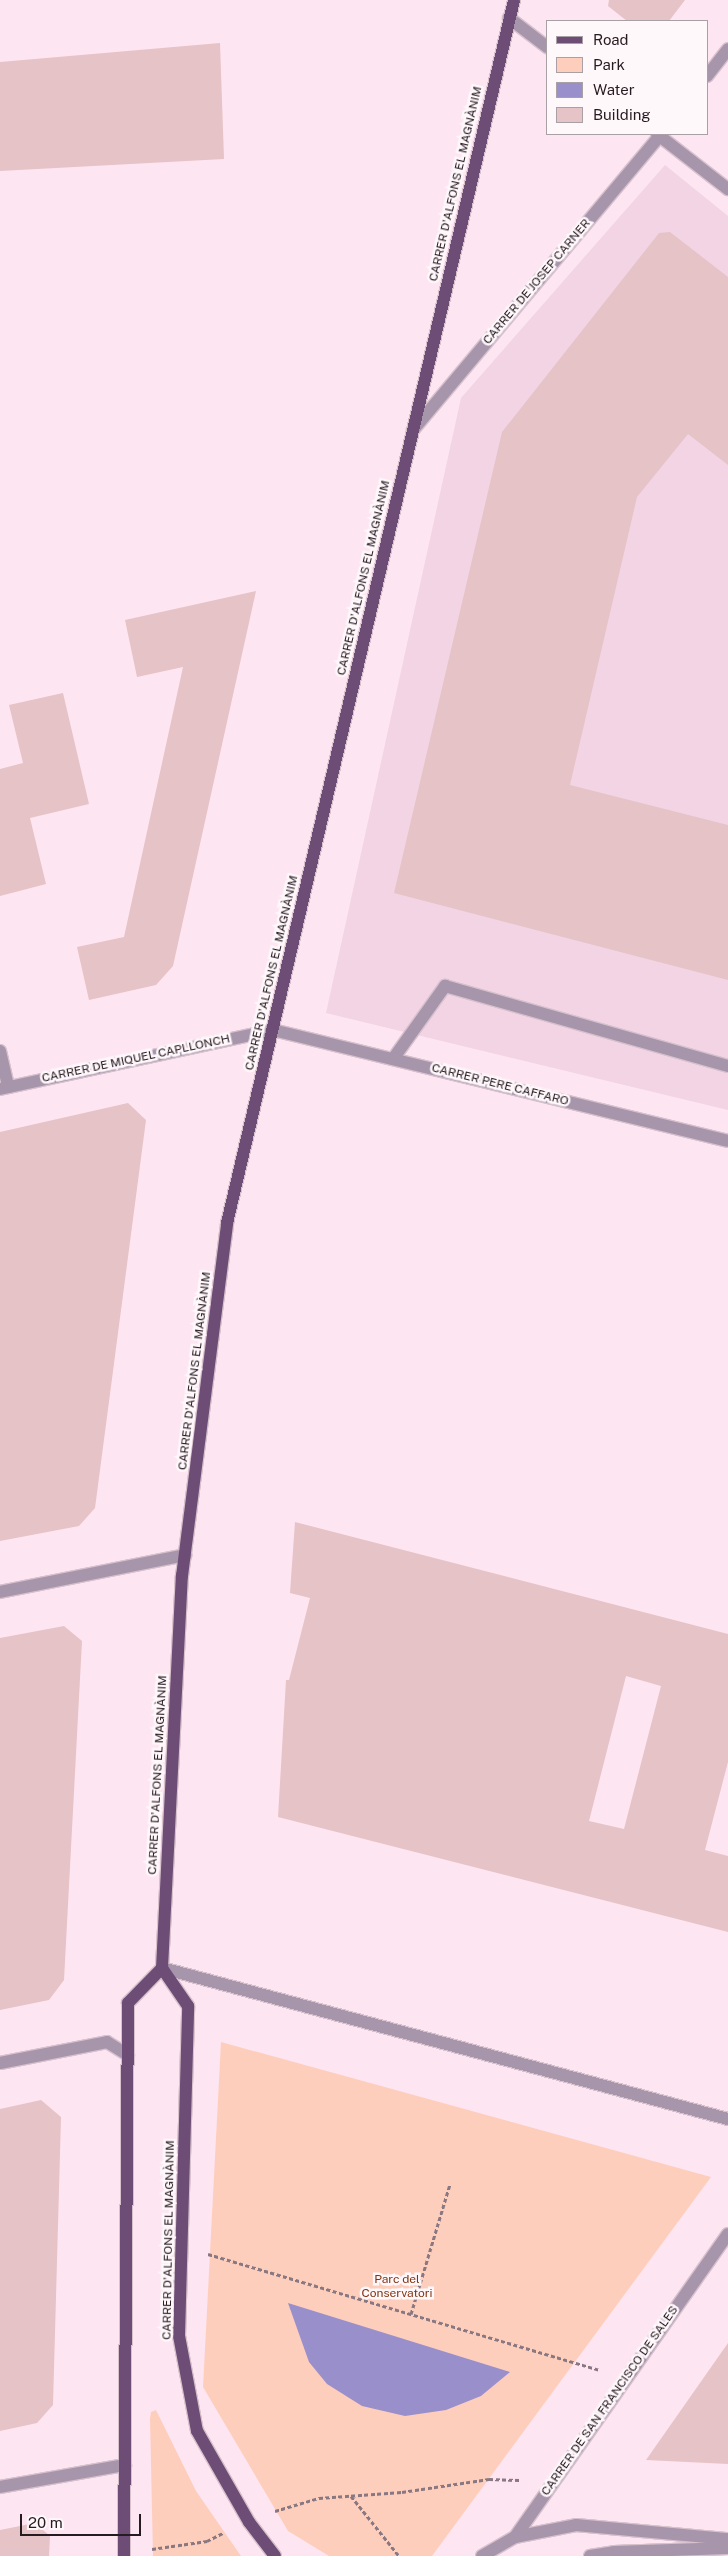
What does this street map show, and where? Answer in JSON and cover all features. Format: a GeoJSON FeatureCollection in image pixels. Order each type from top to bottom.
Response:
{"type":"FeatureCollection","features":[{"type":"Feature","properties":{"kind":"main road","name":"CARRER D'ALFONS EL MAGNÀNIM"},"geometry":{"type":"LineString","coordinates":[[275,2556],[249,2522],[198,2432],[179,2336],[188,2006],[162,1968],[186,1555],[227,1222],[514,0]]}},
{"type":"Feature","properties":{"kind":"main road"},"geometry":{"type":"LineString","coordinates":[[124,2554],[128,2003],[162,1968]]}},
{"type":"Feature","properties":{"kind":"street"},"geometry":{"type":"LineString","coordinates":[[509,18],[546,46]]}},
{"type":"Feature","properties":{"kind":"street"},"geometry":{"type":"LineString","coordinates":[[708,75],[728,49]]}},
{"type":"Feature","properties":{"kind":"street","name":"CARRER DE JOSEP CARNER"},"geometry":{"type":"LineString","coordinates":[[413,430],[658,135]]}},
{"type":"Feature","properties":{"kind":"street"},"geometry":{"type":"LineString","coordinates":[[660,135],[728,189]]}},
{"type":"Feature","properties":{"kind":"street"},"geometry":{"type":"LineString","coordinates":[[393,1059],[445,986],[728,1066]]}},
{"type":"Feature","properties":{"kind":"street","name":"CARRER PERE CAFFARO"},"geometry":{"type":"LineString","coordinates":[[273,1030],[728,1141]]}},
{"type":"Feature","properties":{"kind":"street","name":"CARRER DE MIQUEL CAPLLONCH"},"geometry":{"type":"LineString","coordinates":[[4,1088],[273,1030]]}},
{"type":"Feature","properties":{"kind":"street"},"geometry":{"type":"LineString","coordinates":[[0,1052],[4,1088]]}},
{"type":"Feature","properties":{"kind":"street"},"geometry":{"type":"LineString","coordinates":[[0,1592],[186,1555]]}},
{"type":"Feature","properties":{"kind":"street"},"geometry":{"type":"LineString","coordinates":[[162,1968],[728,2118]]}},
{"type":"Feature","properties":{"kind":"street"},"geometry":{"type":"LineString","coordinates":[[0,2063],[107,2042],[128,2054]]}},
{"type":"Feature","properties":{"kind":"street","name":"CARRER DE SAN FRANCISCO DE SALES"},"geometry":{"type":"LineString","coordinates":[[482,2556],[515,2537],[728,2234]]}},
{"type":"Feature","properties":{"kind":"street"},"geometry":{"type":"LineString","coordinates":[[0,2487],[126,2465]]}},
{"type":"Feature","properties":{"kind":"street"},"geometry":{"type":"LineString","coordinates":[[515,2537],[576,2525],[728,2539]]}},
{"type":"Feature","properties":{"kind":"street"},"geometry":{"type":"LineString","coordinates":[[590,2556],[614,2552],[728,2548]]}},
{"type":"Feature","properties":{"kind":"path"},"geometry":{"type":"LineString","coordinates":[[411,2314],[450,2184]]}},
{"type":"Feature","properties":{"kind":"path"},"geometry":{"type":"LineString","coordinates":[[181,2247],[627,2378]]}},
{"type":"Feature","properties":{"kind":"path"},"geometry":{"type":"LineString","coordinates":[[124,2554],[207,2541],[249,2522],[319,2498],[402,2492],[489,2479],[553,2482]]}},
{"type":"Feature","properties":{"kind":"path"},"geometry":{"type":"LineString","coordinates":[[351,2496],[398,2556]]}},
{"type":"Feature","properties":{"kind":"shaded area"},"geometry":{"type":"Polygon","coordinates":[[[665,165],[728,216],[728,1110],[326,1013],[461,398],[665,165]]]}},
{"type":"Feature","properties":{"kind":"green space","name":"Parc del Conservatori"},"geometry":{"type":"Polygon","coordinates":[[[221,2042],[711,2177],[432,2556],[329,2556],[288,2531],[203,2387],[221,2042]]]}},
{"type":"Feature","properties":{"kind":"green space"},"geometry":{"type":"Polygon","coordinates":[[[156,2410],[196,2491],[241,2556],[153,2556],[150,2419],[151,2412],[156,2410]]]}},
{"type":"Feature","properties":{"kind":"water"},"geometry":{"type":"Polygon","coordinates":[[[288,2303],[510,2372],[481,2396],[446,2410],[405,2416],[362,2406],[327,2384],[309,2362],[288,2303]]]}},
{"type":"Feature","properties":{"kind":"building"},"geometry":{"type":"Polygon","coordinates":[[[609,0],[685,0],[670,20],[626,20],[608,6],[609,0]]]}},
{"type":"Feature","properties":{"kind":"building"},"geometry":{"type":"Polygon","coordinates":[[[220,43],[224,159],[0,171],[0,62],[220,43]]]}},
{"type":"Feature","properties":{"kind":"building"},"geometry":{"type":"Polygon","coordinates":[[[670,232],[728,277],[728,465],[688,434],[637,497],[570,785],[728,825],[728,980],[394,893],[502,432],[659,233],[670,232]]]}},
{"type":"Feature","properties":{"kind":"building"},"geometry":{"type":"Polygon","coordinates":[[[256,591],[173,966],[156,985],[89,1000],[77,947],[124,937],[183,667],[137,677],[125,620],[256,591]]]}},
{"type":"Feature","properties":{"kind":"building"},"geometry":{"type":"Polygon","coordinates":[[[63,693],[89,804],[30,818],[46,884],[0,896],[0,769],[23,763],[9,705],[63,693]]]}},
{"type":"Feature","properties":{"kind":"building"},"geometry":{"type":"Polygon","coordinates":[[[128,1103],[146,1120],[95,1508],[79,1526],[0,1541],[0,1132],[128,1103]]]}},
{"type":"Feature","properties":{"kind":"building"},"geometry":{"type":"Polygon","coordinates":[[[295,1522],[728,1634],[728,1762],[705,1850],[728,1856],[728,1932],[278,1817],[286,1680],[289,1680],[310,1598],[290,1593],[295,1522]],[[626,1676],[589,1821],[624,1829],[661,1686],[626,1676]]]}},
{"type":"Feature","properties":{"kind":"building"},"geometry":{"type":"Polygon","coordinates":[[[64,1626],[82,1641],[64,1980],[49,2000],[0,2010],[0,1638],[64,1626]]]}},
{"type":"Feature","properties":{"kind":"building"},"geometry":{"type":"Polygon","coordinates":[[[41,2100],[61,2117],[53,2405],[37,2423],[0,2431],[0,2109],[41,2100]]]}},
{"type":"Feature","properties":{"kind":"building"},"geometry":{"type":"Polygon","coordinates":[[[728,2343],[728,2464],[646,2460],[728,2343]]]}},
{"type":"Feature","properties":{"kind":"building"},"geometry":{"type":"Polygon","coordinates":[[[35,2523],[50,2536],[49,2556],[0,2556],[0,2530],[35,2523]]]}}]}
